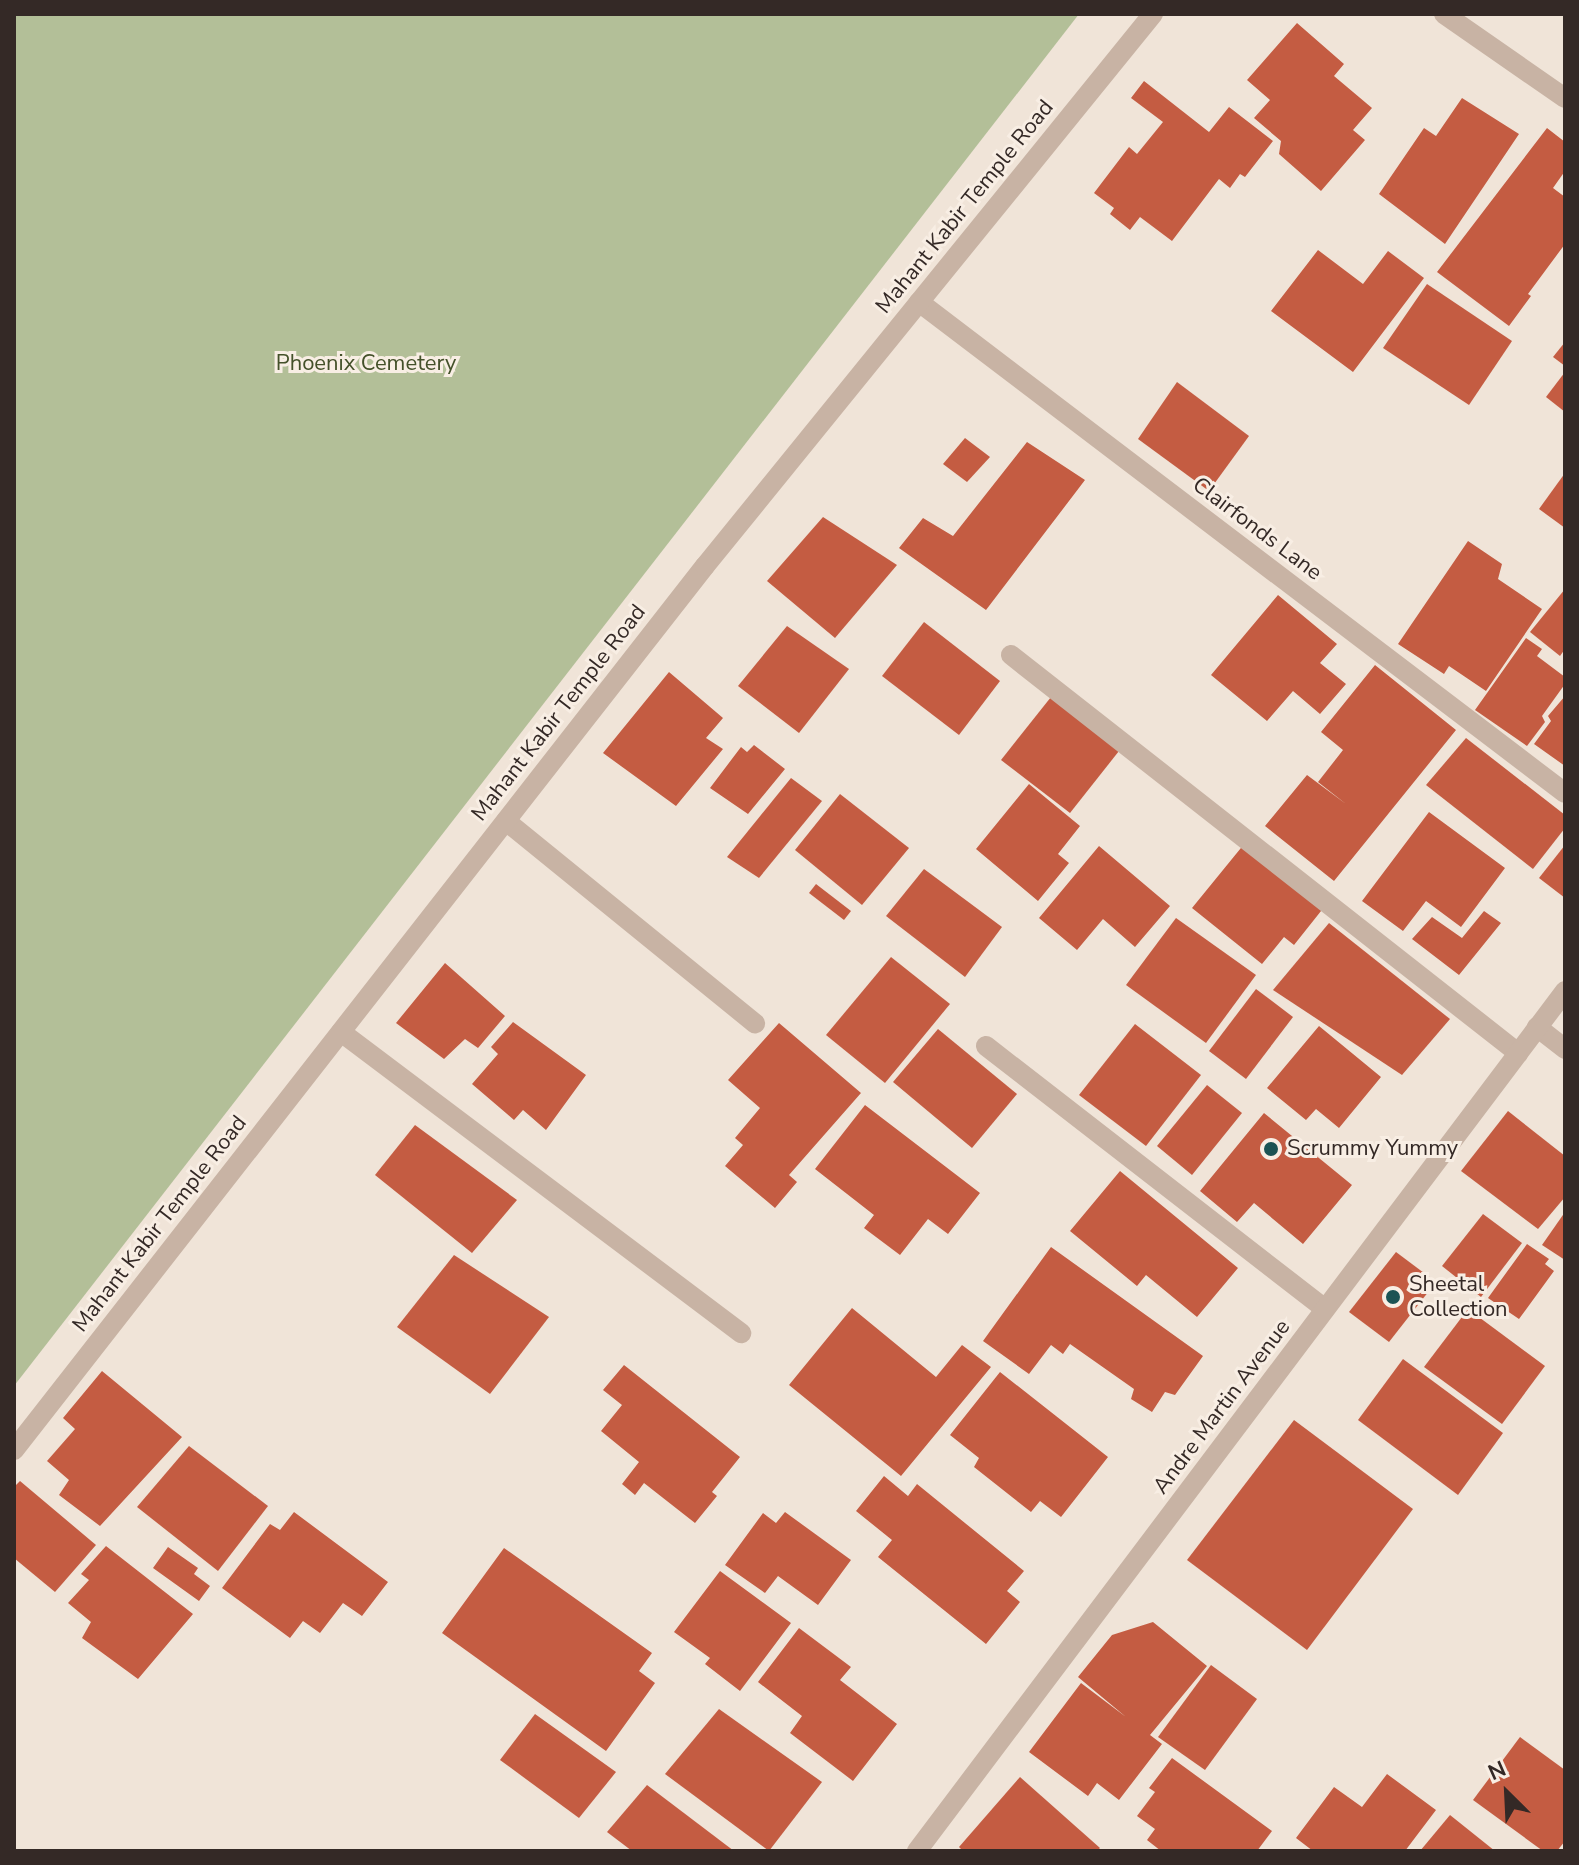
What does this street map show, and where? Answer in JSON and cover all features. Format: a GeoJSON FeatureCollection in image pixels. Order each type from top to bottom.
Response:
{"type":"FeatureCollection","features":[{"type":"Feature","properties":{"kind":"street","name":"Mahant Kabir Temple Road"},"geometry":{"type":"LineString","coordinates":[[14,1450],[705,566],[1153,14]]}},
{"type":"Feature","properties":{"kind":"street"},"geometry":{"type":"LineString","coordinates":[[1444,14],[1565,98]]}},
{"type":"Feature","properties":{"kind":"street","name":"Clairfonds Lane"},"geometry":{"type":"LineString","coordinates":[[919,302],[1565,793]]}},
{"type":"Feature","properties":{"kind":"street"},"geometry":{"type":"LineString","coordinates":[[1011,655],[1518,1053]]}},
{"type":"Feature","properties":{"kind":"street"},"geometry":{"type":"LineString","coordinates":[[506,821],[755,1023]]}},
{"type":"Feature","properties":{"kind":"street","name":"Andre Martin Avenue"},"geometry":{"type":"LineString","coordinates":[[917,1851],[1565,991]]}},
{"type":"Feature","properties":{"kind":"street"},"geometry":{"type":"LineString","coordinates":[[1537,1027],[1565,1049]]}},
{"type":"Feature","properties":{"kind":"street"},"geometry":{"type":"LineString","coordinates":[[341,1032],[741,1333]]}},
{"type":"Feature","properties":{"kind":"street"},"geometry":{"type":"LineString","coordinates":[[986,1046],[1325,1309]]}},
{"type":"Feature","properties":{"kind":"green space","name":"Phoenix Cemetery"},"geometry":{"type":"Polygon","coordinates":[[[14,14],[1079,14],[14,1386],[14,14]]]}},
{"type":"Feature","properties":{"kind":"building"},"geometry":{"type":"Polygon","coordinates":[[[1297,23],[1344,64],[1334,76],[1372,108],[1353,130],[1365,140],[1321,191],[1279,154],[1281,141],[1254,118],[1270,100],[1247,80],[1297,23]]]}},
{"type":"Feature","properties":{"kind":"building"},"geometry":{"type":"Polygon","coordinates":[[[1144,81],[1209,132],[1229,107],[1273,141],[1245,177],[1240,174],[1230,188],[1219,179],[1172,241],[1140,217],[1130,230],[1110,214],[1114,208],[1094,193],[1129,147],[1137,154],[1163,122],[1131,98],[1144,81]]]}},
{"type":"Feature","properties":{"kind":"building"},"geometry":{"type":"Polygon","coordinates":[[[1462,98],[1519,134],[1445,244],[1379,194],[1424,128],[1436,136],[1462,98]]]}},
{"type":"Feature","properties":{"kind":"building"},"geometry":{"type":"Polygon","coordinates":[[[1547,128],[1565,142],[1565,171],[1553,188],[1565,197],[1565,244],[1509,326],[1437,272],[1547,128]]]}},
{"type":"Feature","properties":{"kind":"building"},"geometry":{"type":"Polygon","coordinates":[[[1318,250],[1363,284],[1388,251],[1424,278],[1353,372],[1271,311],[1318,250]]]}},
{"type":"Feature","properties":{"kind":"building"},"geometry":{"type":"Polygon","coordinates":[[[1427,284],[1512,341],[1469,405],[1383,348],[1427,284]]]}},
{"type":"Feature","properties":{"kind":"building"},"geometry":{"type":"Polygon","coordinates":[[[1565,342],[1565,366],[1553,357],[1565,342]]]}},
{"type":"Feature","properties":{"kind":"building"},"geometry":{"type":"Polygon","coordinates":[[[1565,372],[1565,412],[1546,397],[1565,372]]]}},
{"type":"Feature","properties":{"kind":"building"},"geometry":{"type":"Polygon","coordinates":[[[1177,382],[1249,436],[1209,491],[1138,439],[1177,382]]]}},
{"type":"Feature","properties":{"kind":"building"},"geometry":{"type":"Polygon","coordinates":[[[965,438],[990,457],[967,482],[943,464],[965,438]]]}},
{"type":"Feature","properties":{"kind":"building"},"geometry":{"type":"Polygon","coordinates":[[[1027,442],[1085,480],[986,610],[899,548],[923,518],[953,536],[1027,442]]]}},
{"type":"Feature","properties":{"kind":"building"},"geometry":{"type":"Polygon","coordinates":[[[1565,473],[1565,528],[1539,509],[1565,473]]]}},
{"type":"Feature","properties":{"kind":"building"},"geometry":{"type":"Polygon","coordinates":[[[823,517],[897,565],[835,638],[767,581],[823,517]]]}},
{"type":"Feature","properties":{"kind":"building"},"geometry":{"type":"Polygon","coordinates":[[[1468,541],[1502,564],[1498,579],[1542,609],[1486,691],[1449,666],[1444,674],[1398,644],[1468,541]]]}},
{"type":"Feature","properties":{"kind":"building"},"geometry":{"type":"Polygon","coordinates":[[[1565,589],[1565,649],[1560,656],[1530,632],[1565,589]]]}},
{"type":"Feature","properties":{"kind":"building"},"geometry":{"type":"Polygon","coordinates":[[[1278,595],[1337,644],[1320,663],[1346,684],[1320,714],[1293,691],[1267,721],[1211,675],[1278,595]]]}},
{"type":"Feature","properties":{"kind":"building"},"geometry":{"type":"Polygon","coordinates":[[[924,622],[1000,681],[959,735],[882,676],[924,622]]]}},
{"type":"Feature","properties":{"kind":"building"},"geometry":{"type":"Polygon","coordinates":[[[787,626],[849,669],[799,733],[738,686],[787,626]]]}},
{"type":"Feature","properties":{"kind":"building"},"geometry":{"type":"Polygon","coordinates":[[[1526,638],[1542,649],[1537,656],[1565,677],[1565,684],[1542,716],[1545,722],[1527,746],[1475,710],[1526,638]]]}},
{"type":"Feature","properties":{"kind":"building"},"geometry":{"type":"Polygon","coordinates":[[[1375,665],[1456,730],[1334,881],[1265,826],[1307,775],[1346,804],[1318,782],[1343,750],[1321,732],[1375,665]]]}},
{"type":"Feature","properties":{"kind":"building"},"geometry":{"type":"Polygon","coordinates":[[[669,672],[723,718],[706,738],[723,749],[676,806],[603,753],[669,672]]]}},
{"type":"Feature","properties":{"kind":"building"},"geometry":{"type":"Polygon","coordinates":[[[1565,696],[1565,766],[1534,744],[1551,721],[1548,716],[1565,696]]]}},
{"type":"Feature","properties":{"kind":"building"},"geometry":{"type":"Polygon","coordinates":[[[1051,697],[1119,751],[1070,813],[1001,760],[1051,697]]]}},
{"type":"Feature","properties":{"kind":"building"},"geometry":{"type":"Polygon","coordinates":[[[1466,738],[1565,815],[1565,828],[1533,869],[1426,785],[1466,738]]]}},
{"type":"Feature","properties":{"kind":"building"},"geometry":{"type":"Polygon","coordinates":[[[754,745],[785,769],[748,814],[710,788],[741,747],[747,752],[754,745]]]}},
{"type":"Feature","properties":{"kind":"building"},"geometry":{"type":"Polygon","coordinates":[[[791,778],[822,801],[759,878],[727,857],[791,778]]]}},
{"type":"Feature","properties":{"kind":"building"},"geometry":{"type":"Polygon","coordinates":[[[1029,784],[1080,826],[1058,854],[1069,863],[1038,901],[976,849],[1029,784]]]}},
{"type":"Feature","properties":{"kind":"building"},"geometry":{"type":"Polygon","coordinates":[[[840,794],[909,848],[862,905],[795,850],[840,794]]]}},
{"type":"Feature","properties":{"kind":"building"},"geometry":{"type":"Polygon","coordinates":[[[1429,812],[1505,868],[1461,927],[1426,901],[1403,931],[1362,901],[1429,812]]]}},
{"type":"Feature","properties":{"kind":"building"},"geometry":{"type":"Polygon","coordinates":[[[1245,843],[1325,906],[1294,945],[1284,937],[1262,964],[1192,908],[1245,843]]]}},
{"type":"Feature","properties":{"kind":"building"},"geometry":{"type":"Polygon","coordinates":[[[1565,845],[1565,898],[1539,878],[1565,845]]]}},
{"type":"Feature","properties":{"kind":"building"},"geometry":{"type":"Polygon","coordinates":[[[1099,846],[1170,906],[1135,947],[1103,919],[1077,950],[1039,918],[1099,846]]]}},
{"type":"Feature","properties":{"kind":"building"},"geometry":{"type":"Polygon","coordinates":[[[924,869],[1002,927],[965,977],[886,916],[924,869]]]}},
{"type":"Feature","properties":{"kind":"building"},"geometry":{"type":"Polygon","coordinates":[[[816,884],[851,911],[844,920],[809,893],[816,884]]]}},
{"type":"Feature","properties":{"kind":"building"},"geometry":{"type":"Polygon","coordinates":[[[1484,911],[1501,923],[1459,975],[1412,939],[1432,917],[1462,938],[1484,911]]]}},
{"type":"Feature","properties":{"kind":"building"},"geometry":{"type":"Polygon","coordinates":[[[1176,918],[1256,975],[1206,1043],[1126,985],[1176,918]]]}},
{"type":"Feature","properties":{"kind":"building"},"geometry":{"type":"Polygon","coordinates":[[[1329,923],[1450,1019],[1402,1075],[1273,990],[1329,923]]]}},
{"type":"Feature","properties":{"kind":"building"},"geometry":{"type":"Polygon","coordinates":[[[891,957],[950,1004],[885,1083],[826,1035],[891,957]]]}},
{"type":"Feature","properties":{"kind":"building"},"geometry":{"type":"Polygon","coordinates":[[[445,963],[505,1016],[478,1048],[465,1039],[444,1059],[396,1023],[445,963]]]}},
{"type":"Feature","properties":{"kind":"building"},"geometry":{"type":"Polygon","coordinates":[[[1256,989],[1293,1017],[1246,1079],[1209,1051],[1256,989]]]}},
{"type":"Feature","properties":{"kind":"building"},"geometry":{"type":"Polygon","coordinates":[[[513,1022],[586,1075],[546,1130],[523,1110],[514,1120],[472,1084],[498,1054],[491,1047],[513,1022]]]}},
{"type":"Feature","properties":{"kind":"building"},"geometry":{"type":"Polygon","coordinates":[[[779,1023],[861,1093],[789,1175],[797,1182],[775,1208],[725,1166],[743,1145],[735,1138],[760,1108],[728,1080],[779,1023]]]}},
{"type":"Feature","properties":{"kind":"building"},"geometry":{"type":"Polygon","coordinates":[[[1135,1024],[1201,1075],[1146,1146],[1079,1095],[1135,1024]]]}},
{"type":"Feature","properties":{"kind":"building"},"geometry":{"type":"Polygon","coordinates":[[[1319,1026],[1381,1077],[1339,1128],[1316,1109],[1306,1120],[1267,1088],[1319,1026]]]}},
{"type":"Feature","properties":{"kind":"building"},"geometry":{"type":"Polygon","coordinates":[[[938,1029],[1017,1094],[972,1148],[893,1082],[938,1029]]]}},
{"type":"Feature","properties":{"kind":"building"},"geometry":{"type":"Polygon","coordinates":[[[1207,1085],[1242,1113],[1192,1175],[1157,1146],[1207,1085]]]}},
{"type":"Feature","properties":{"kind":"building"},"geometry":{"type":"Polygon","coordinates":[[[865,1105],[980,1193],[948,1234],[928,1219],[900,1255],[864,1228],[874,1215],[815,1169],[865,1105]]]}},
{"type":"Feature","properties":{"kind":"building"},"geometry":{"type":"Polygon","coordinates":[[[1508,1111],[1565,1156],[1565,1197],[1538,1229],[1461,1171],[1508,1111]]]}},
{"type":"Feature","properties":{"kind":"building","name":"Scrummy Yummy"},"geometry":{"type":"Polygon","coordinates":[[[1264,1113],[1352,1185],[1303,1244],[1254,1203],[1237,1222],[1200,1191],[1264,1113]]]}},
{"type":"Feature","properties":{"kind":"building"},"geometry":{"type":"Polygon","coordinates":[[[415,1125],[517,1200],[472,1253],[375,1175],[415,1125]]]}},
{"type":"Feature","properties":{"kind":"building"},"geometry":{"type":"Polygon","coordinates":[[[1120,1171],[1238,1268],[1197,1317],[1146,1275],[1137,1286],[1070,1231],[1120,1171]]]}},
{"type":"Feature","properties":{"kind":"building"},"geometry":{"type":"Polygon","coordinates":[[[1565,1212],[1565,1260],[1542,1245],[1565,1212]]]}},
{"type":"Feature","properties":{"kind":"building"},"geometry":{"type":"Polygon","coordinates":[[[1483,1214],[1522,1243],[1481,1297],[1442,1266],[1483,1214]]]}},
{"type":"Feature","properties":{"kind":"building"},"geometry":{"type":"Polygon","coordinates":[[[1527,1244],[1549,1259],[1545,1264],[1554,1271],[1519,1319],[1488,1298],[1527,1244]]]}},
{"type":"Feature","properties":{"kind":"building"},"geometry":{"type":"Polygon","coordinates":[[[1051,1247],[1203,1356],[1175,1395],[1165,1392],[1152,1412],[1131,1399],[1134,1389],[1070,1344],[1063,1354],[1051,1345],[1029,1374],[983,1341],[1051,1247]]]}},
{"type":"Feature","properties":{"kind":"building","name":"Sheetal Collection"},"geometry":{"type":"Polygon","coordinates":[[[1396,1252],[1436,1282],[1389,1342],[1349,1312],[1396,1252]]]}},
{"type":"Feature","properties":{"kind":"building"},"geometry":{"type":"Polygon","coordinates":[[[454,1255],[549,1317],[490,1394],[397,1327],[454,1255]]]}},
{"type":"Feature","properties":{"kind":"building"},"geometry":{"type":"Polygon","coordinates":[[[852,1308],[936,1377],[962,1345],[991,1367],[901,1476],[789,1385],[852,1308]]]}},
{"type":"Feature","properties":{"kind":"building"},"geometry":{"type":"Polygon","coordinates":[[[1468,1309],[1545,1366],[1502,1424],[1424,1367],[1468,1309]]]}},
{"type":"Feature","properties":{"kind":"building"},"geometry":{"type":"Polygon","coordinates":[[[1403,1359],[1503,1433],[1458,1495],[1358,1420],[1403,1359]]]}},
{"type":"Feature","properties":{"kind":"building"},"geometry":{"type":"Polygon","coordinates":[[[624,1365],[740,1457],[712,1492],[717,1496],[695,1523],[644,1483],[635,1495],[622,1484],[639,1462],[601,1431],[622,1405],[603,1390],[624,1365]]]}},
{"type":"Feature","properties":{"kind":"building"},"geometry":{"type":"Polygon","coordinates":[[[102,1371],[182,1437],[100,1526],[59,1495],[69,1480],[47,1461],[75,1429],[63,1418],[102,1371]]]}},
{"type":"Feature","properties":{"kind":"building"},"geometry":{"type":"Polygon","coordinates":[[[1000,1372],[1108,1457],[1061,1517],[1040,1501],[1031,1512],[974,1467],[979,1458],[950,1435],[1000,1372]]]}},
{"type":"Feature","properties":{"kind":"building"},"geometry":{"type":"Polygon","coordinates":[[[1294,1420],[1413,1509],[1307,1650],[1187,1560],[1294,1420]]]}},
{"type":"Feature","properties":{"kind":"building"},"geometry":{"type":"Polygon","coordinates":[[[189,1446],[268,1506],[218,1571],[137,1507],[189,1446]]]}},
{"type":"Feature","properties":{"kind":"building"},"geometry":{"type":"Polygon","coordinates":[[[884,1476],[908,1496],[917,1484],[1024,1571],[1007,1591],[1020,1602],[986,1644],[878,1557],[892,1540],[856,1511],[884,1476]]]}},
{"type":"Feature","properties":{"kind":"building"},"geometry":{"type":"Polygon","coordinates":[[[20,1481],[96,1545],[55,1592],[14,1558],[14,1487],[20,1481]]]}},
{"type":"Feature","properties":{"kind":"building"},"geometry":{"type":"Polygon","coordinates":[[[294,1512],[388,1582],[362,1616],[343,1603],[320,1633],[303,1621],[290,1638],[222,1588],[270,1524],[280,1530],[294,1512]]]}},
{"type":"Feature","properties":{"kind":"building"},"geometry":{"type":"Polygon","coordinates":[[[785,1512],[851,1560],[818,1605],[778,1576],[765,1593],[725,1565],[763,1513],[776,1523],[785,1512]]]}},
{"type":"Feature","properties":{"kind":"building"},"geometry":{"type":"Polygon","coordinates":[[[106,1546],[193,1614],[138,1679],[82,1638],[91,1622],[68,1603],[89,1580],[81,1574],[106,1546]]]}},
{"type":"Feature","properties":{"kind":"building"},"geometry":{"type":"Polygon","coordinates":[[[168,1547],[198,1568],[194,1574],[210,1586],[199,1601],[153,1568],[168,1547]]]}},
{"type":"Feature","properties":{"kind":"building"},"geometry":{"type":"Polygon","coordinates":[[[504,1548],[652,1653],[639,1671],[655,1683],[606,1751],[442,1633],[504,1548]]]}},
{"type":"Feature","properties":{"kind":"building"},"geometry":{"type":"Polygon","coordinates":[[[720,1571],[791,1623],[740,1691],[705,1664],[710,1658],[674,1632],[720,1571]]]}},
{"type":"Feature","properties":{"kind":"building"},"geometry":{"type":"Polygon","coordinates":[[[1153,1622],[1207,1666],[1150,1735],[1162,1744],[1119,1800],[1097,1783],[1088,1796],[1029,1752],[1081,1683],[1126,1717],[1078,1677],[1112,1635],[1153,1622]]]}},
{"type":"Feature","properties":{"kind":"building"},"geometry":{"type":"Polygon","coordinates":[[[799,1628],[851,1667],[840,1680],[897,1724],[853,1781],[790,1733],[802,1716],[758,1682],[799,1628]]]}},
{"type":"Feature","properties":{"kind":"building"},"geometry":{"type":"Polygon","coordinates":[[[1211,1665],[1257,1699],[1205,1770],[1158,1737],[1211,1665]]]}},
{"type":"Feature","properties":{"kind":"building"},"geometry":{"type":"Polygon","coordinates":[[[719,1709],[822,1782],[769,1851],[665,1774],[719,1709]]]}},
{"type":"Feature","properties":{"kind":"building"},"geometry":{"type":"Polygon","coordinates":[[[535,1714],[616,1772],[579,1818],[500,1760],[535,1714]]]}},
{"type":"Feature","properties":{"kind":"building"},"geometry":{"type":"Polygon","coordinates":[[[1520,1737],[1565,1770],[1565,1841],[1557,1851],[1543,1851],[1473,1800],[1520,1737]]]}},
{"type":"Feature","properties":{"kind":"building"},"geometry":{"type":"Polygon","coordinates":[[[1172,1758],[1272,1831],[1257,1851],[1161,1851],[1147,1840],[1155,1829],[1137,1816],[1155,1792],[1149,1788],[1172,1758]]]}},
{"type":"Feature","properties":{"kind":"building"},"geometry":{"type":"Polygon","coordinates":[[[1387,1774],[1436,1810],[1405,1851],[1313,1851],[1296,1838],[1334,1787],[1362,1807],[1387,1774]]]}},
{"type":"Feature","properties":{"kind":"building"},"geometry":{"type":"Polygon","coordinates":[[[1020,1777],[1100,1848],[1097,1851],[963,1851],[959,1847],[1020,1777]]]}},
{"type":"Feature","properties":{"kind":"building"},"geometry":{"type":"Polygon","coordinates":[[[647,1785],[734,1851],[632,1851],[607,1832],[647,1785]]]}},
{"type":"Feature","properties":{"kind":"building"},"geometry":{"type":"Polygon","coordinates":[[[1450,1815],[1495,1851],[1420,1851],[1450,1815]]]}},
{"type":"Feature","properties":{"kind":"place","name":"Scrummy Yummy"},"geometry":{"type":"Point","coordinates":[1271,1149]}},
{"type":"Feature","properties":{"kind":"place","name":"Sheetal Collection"},"geometry":{"type":"Point","coordinates":[1393,1297]}}]}
